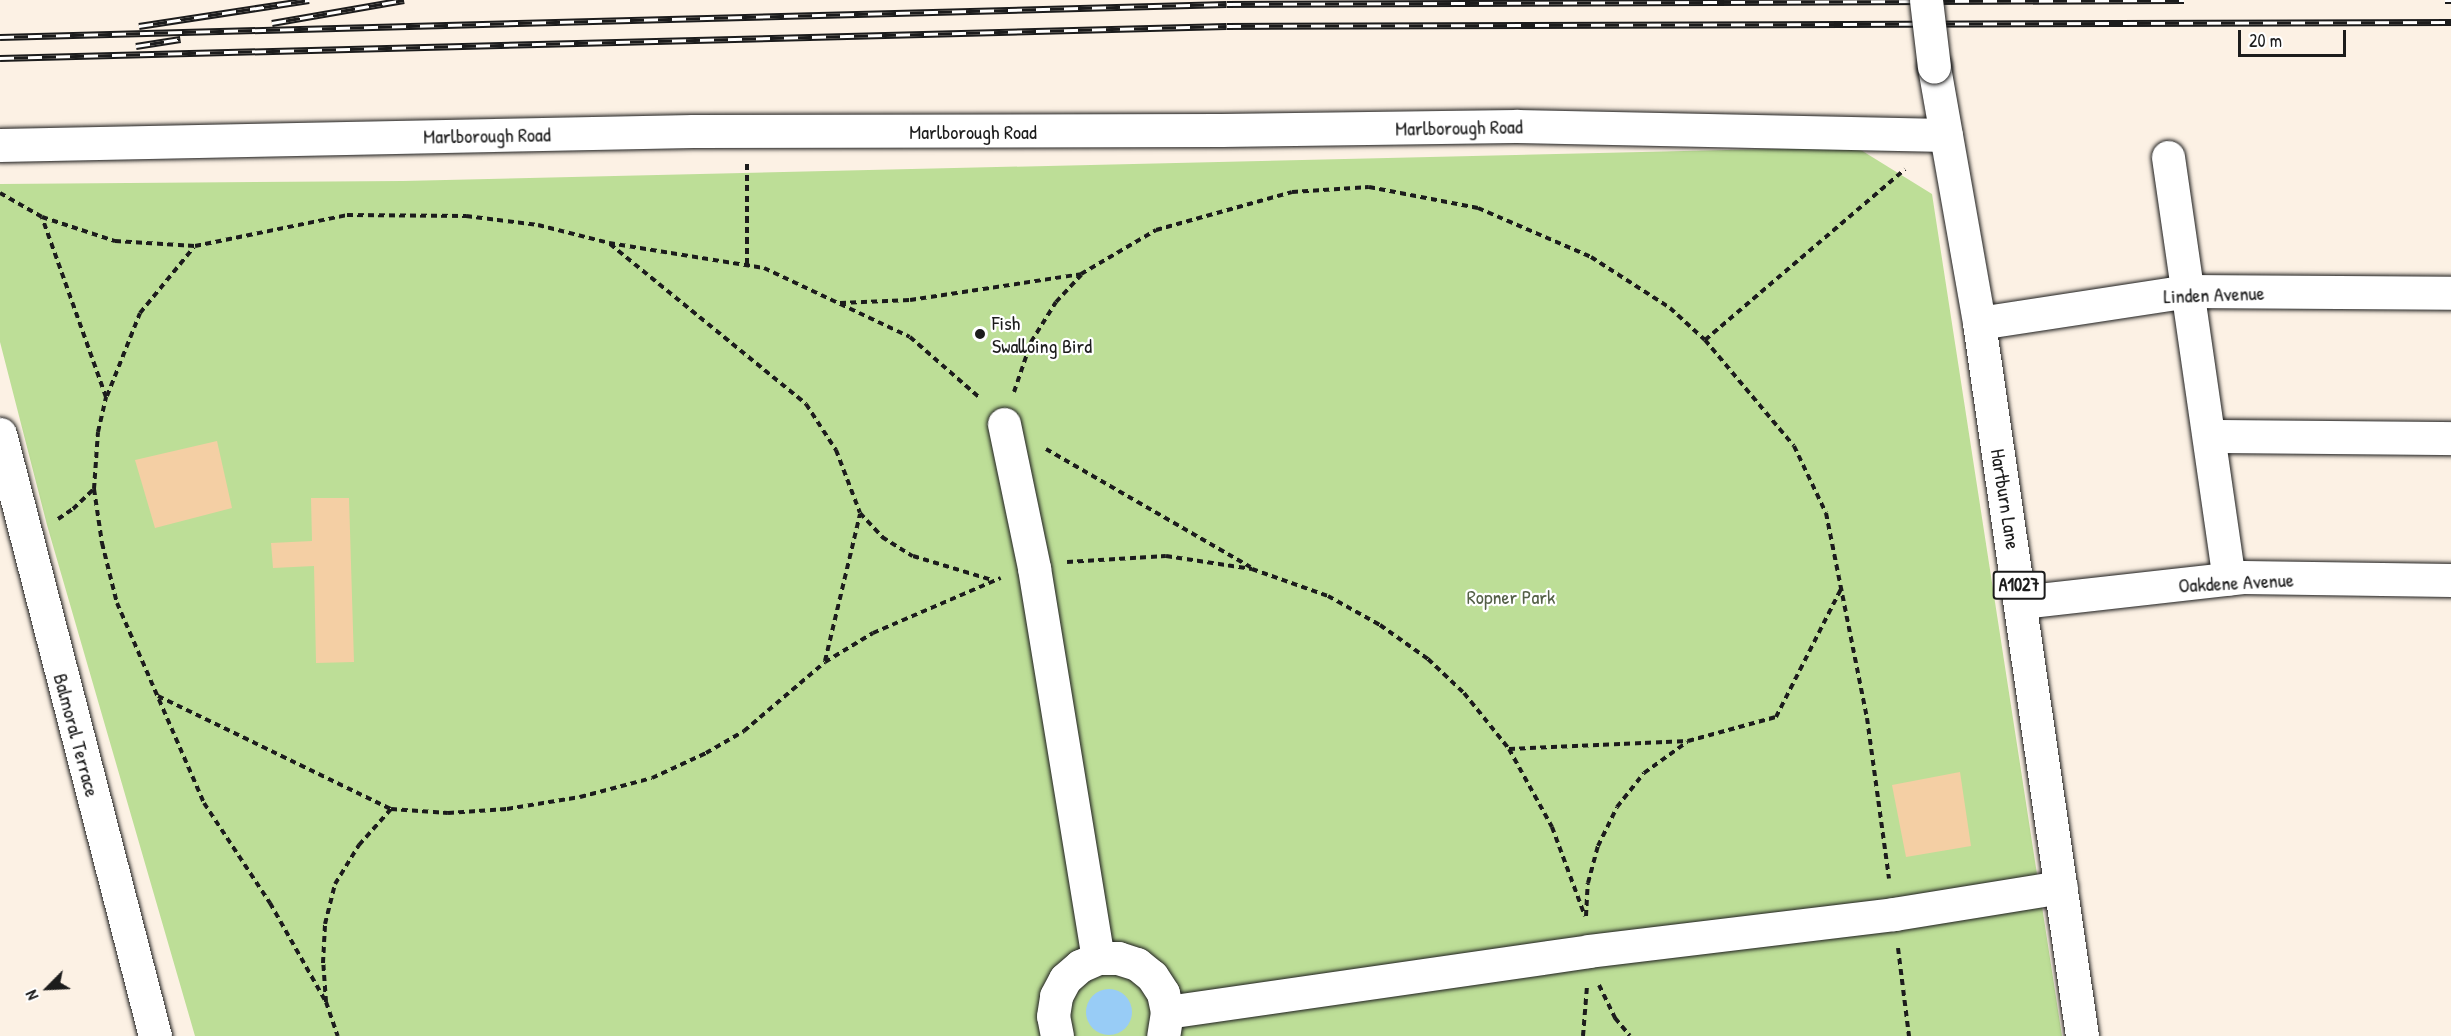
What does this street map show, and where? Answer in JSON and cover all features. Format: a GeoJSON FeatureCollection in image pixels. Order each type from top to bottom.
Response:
{"type":"FeatureCollection","features":[{"type":"Feature","properties":{"kind":"street","name":"Hartburn Lane"},"geometry":{"type":"LineString","coordinates":[[1926,0],[1934,67],[1979,323],[2082,1036]]}},
{"type":"Feature","properties":{"kind":"street","name":"Marlborough Road"},"geometry":{"type":"LineString","coordinates":[[0,146],[693,131],[1221,130],[1517,126],[1946,135]]}},
{"type":"Feature","properties":{"kind":"street"},"geometry":{"type":"LineString","coordinates":[[2168,157],[2229,579]]}},
{"type":"Feature","properties":{"kind":"street","name":"Linden Avenue"},"geometry":{"type":"LineString","coordinates":[[1979,323],[2188,291],[2451,293]]}},
{"type":"Feature","properties":{"kind":"street"},"geometry":{"type":"LineString","coordinates":[[1004,424],[1034,568],[1098,958]]}},
{"type":"Feature","properties":{"kind":"street","name":"Balmoral Terrace"},"geometry":{"type":"LineString","coordinates":[[0,434],[12,536],[155,1036]]}},
{"type":"Feature","properties":{"kind":"street"},"geometry":{"type":"LineString","coordinates":[[2209,436],[2451,438]]}},
{"type":"Feature","properties":{"kind":"street","name":"Oakdene Avenue"},"geometry":{"type":"LineString","coordinates":[[2021,602],[2229,579],[2451,580]]}},
{"type":"Feature","properties":{"kind":"street"},"geometry":{"type":"LineString","coordinates":[[1057,1036],[1053,1016],[1056,996],[1065,979],[1080,966],[1098,958],[1118,958],[1137,964],[1152,976],[1163,993],[1165,1024],[1589,951],[1894,914],[2061,887]]}},
{"type":"Feature","properties":{"kind":"path"},"geometry":{"type":"LineString","coordinates":[[1705,340],[1946,135]]}},
{"type":"Feature","properties":{"kind":"path"},"geometry":{"type":"LineString","coordinates":[[747,158],[747,266]]}},
{"type":"Feature","properties":{"kind":"path"},"geometry":{"type":"LineString","coordinates":[[1004,424],[1031,342],[1056,302],[1081,274],[1156,230],[1292,192],[1369,187],[1478,208],[1591,257],[1670,308],[1705,340],[1794,446],[1826,513],[1867,718],[1909,1036]]}},
{"type":"Feature","properties":{"kind":"path"},"geometry":{"type":"LineString","coordinates":[[0,193],[42,217],[115,242],[195,246],[347,215],[465,216],[538,225],[609,243],[764,268],[910,337],[972,389],[1004,424],[1252,569]]}},
{"type":"Feature","properties":{"kind":"path"},"geometry":{"type":"LineString","coordinates":[[42,217],[106,397]]}},
{"type":"Feature","properties":{"kind":"path"},"geometry":{"type":"LineString","coordinates":[[609,243],[806,404],[836,450],[860,513],[882,537],[913,556],[992,581]]}},
{"type":"Feature","properties":{"kind":"path"},"geometry":{"type":"LineString","coordinates":[[195,246],[140,313],[106,397],[98,432],[94,489],[102,543],[117,603],[204,803],[270,903],[326,1002],[338,1036]]}},
{"type":"Feature","properties":{"kind":"path"},"geometry":{"type":"LineString","coordinates":[[840,303],[910,300],[1081,274]]}},
{"type":"Feature","properties":{"kind":"path"},"geometry":{"type":"LineString","coordinates":[[12,536],[47,525],[73,509],[94,489]]}},
{"type":"Feature","properties":{"kind":"path"},"geometry":{"type":"LineString","coordinates":[[825,662],[860,513]]}},
{"type":"Feature","properties":{"kind":"path"},"geometry":{"type":"LineString","coordinates":[[158,696],[391,809]]}},
{"type":"Feature","properties":{"kind":"path"},"geometry":{"type":"LineString","coordinates":[[1509,749],[1552,828],[1586,919],[1588,883],[1598,846],[1617,807],[1644,773],[1688,741]]}},
{"type":"Feature","properties":{"kind":"path"},"geometry":{"type":"LineString","coordinates":[[1583,1036],[1589,951]]}},
{"type":"Feature","properties":{"kind":"path"},"geometry":{"type":"LineString","coordinates":[[1589,951],[1599,986],[1615,1018],[1630,1036]]}},
{"type":"Feature","properties":{"kind":"green space","name":"Ropner Park"},"geometry":{"type":"Polygon","coordinates":[[[1856,147],[1932,194],[2062,1036],[195,1036],[47,525],[0,342],[0,184],[403,181],[1856,147]]]}},
{"type":"Feature","properties":{"kind":"water"},"geometry":{"type":"Polygon","coordinates":[[[1109,989],[1125,996],[1132,1012],[1125,1028],[1109,1035],[1093,1028],[1086,1012],[1093,996],[1109,989]]]}},
{"type":"Feature","properties":{"kind":"building"},"geometry":{"type":"Polygon","coordinates":[[[217,441],[232,508],[155,528],[135,460],[217,441]]]}},
{"type":"Feature","properties":{"kind":"building"},"geometry":{"type":"Polygon","coordinates":[[[311,498],[349,498],[354,662],[316,663],[314,566],[273,568],[271,543],[312,541],[311,498]]]}},
{"type":"Feature","properties":{"kind":"building"},"geometry":{"type":"Polygon","coordinates":[[[1960,772],[1971,846],[1906,857],[1892,785],[1960,772]]]}},
{"type":"Feature","properties":{"kind":"railway"},"geometry":{"type":"LineString","coordinates":[[139,26],[309,0]]}},
{"type":"Feature","properties":{"kind":"railway"},"geometry":{"type":"LineString","coordinates":[[272,23],[404,0]]}},
{"type":"Feature","properties":{"kind":"railway"},"geometry":{"type":"LineString","coordinates":[[0,37],[1227,4],[2184,0]]}},
{"type":"Feature","properties":{"kind":"railway"},"geometry":{"type":"LineString","coordinates":[[2445,0],[2451,0]]}},
{"type":"Feature","properties":{"kind":"railway"},"geometry":{"type":"LineString","coordinates":[[0,58],[1227,26],[2451,22]]}},
{"type":"Feature","properties":{"kind":"railway"},"geometry":{"type":"LineString","coordinates":[[136,46],[180,39]]}},
{"type":"Feature","properties":{"kind":"place","name":"Fish Swalloing Bird"},"geometry":{"type":"Point","coordinates":[980,334]}}]}
